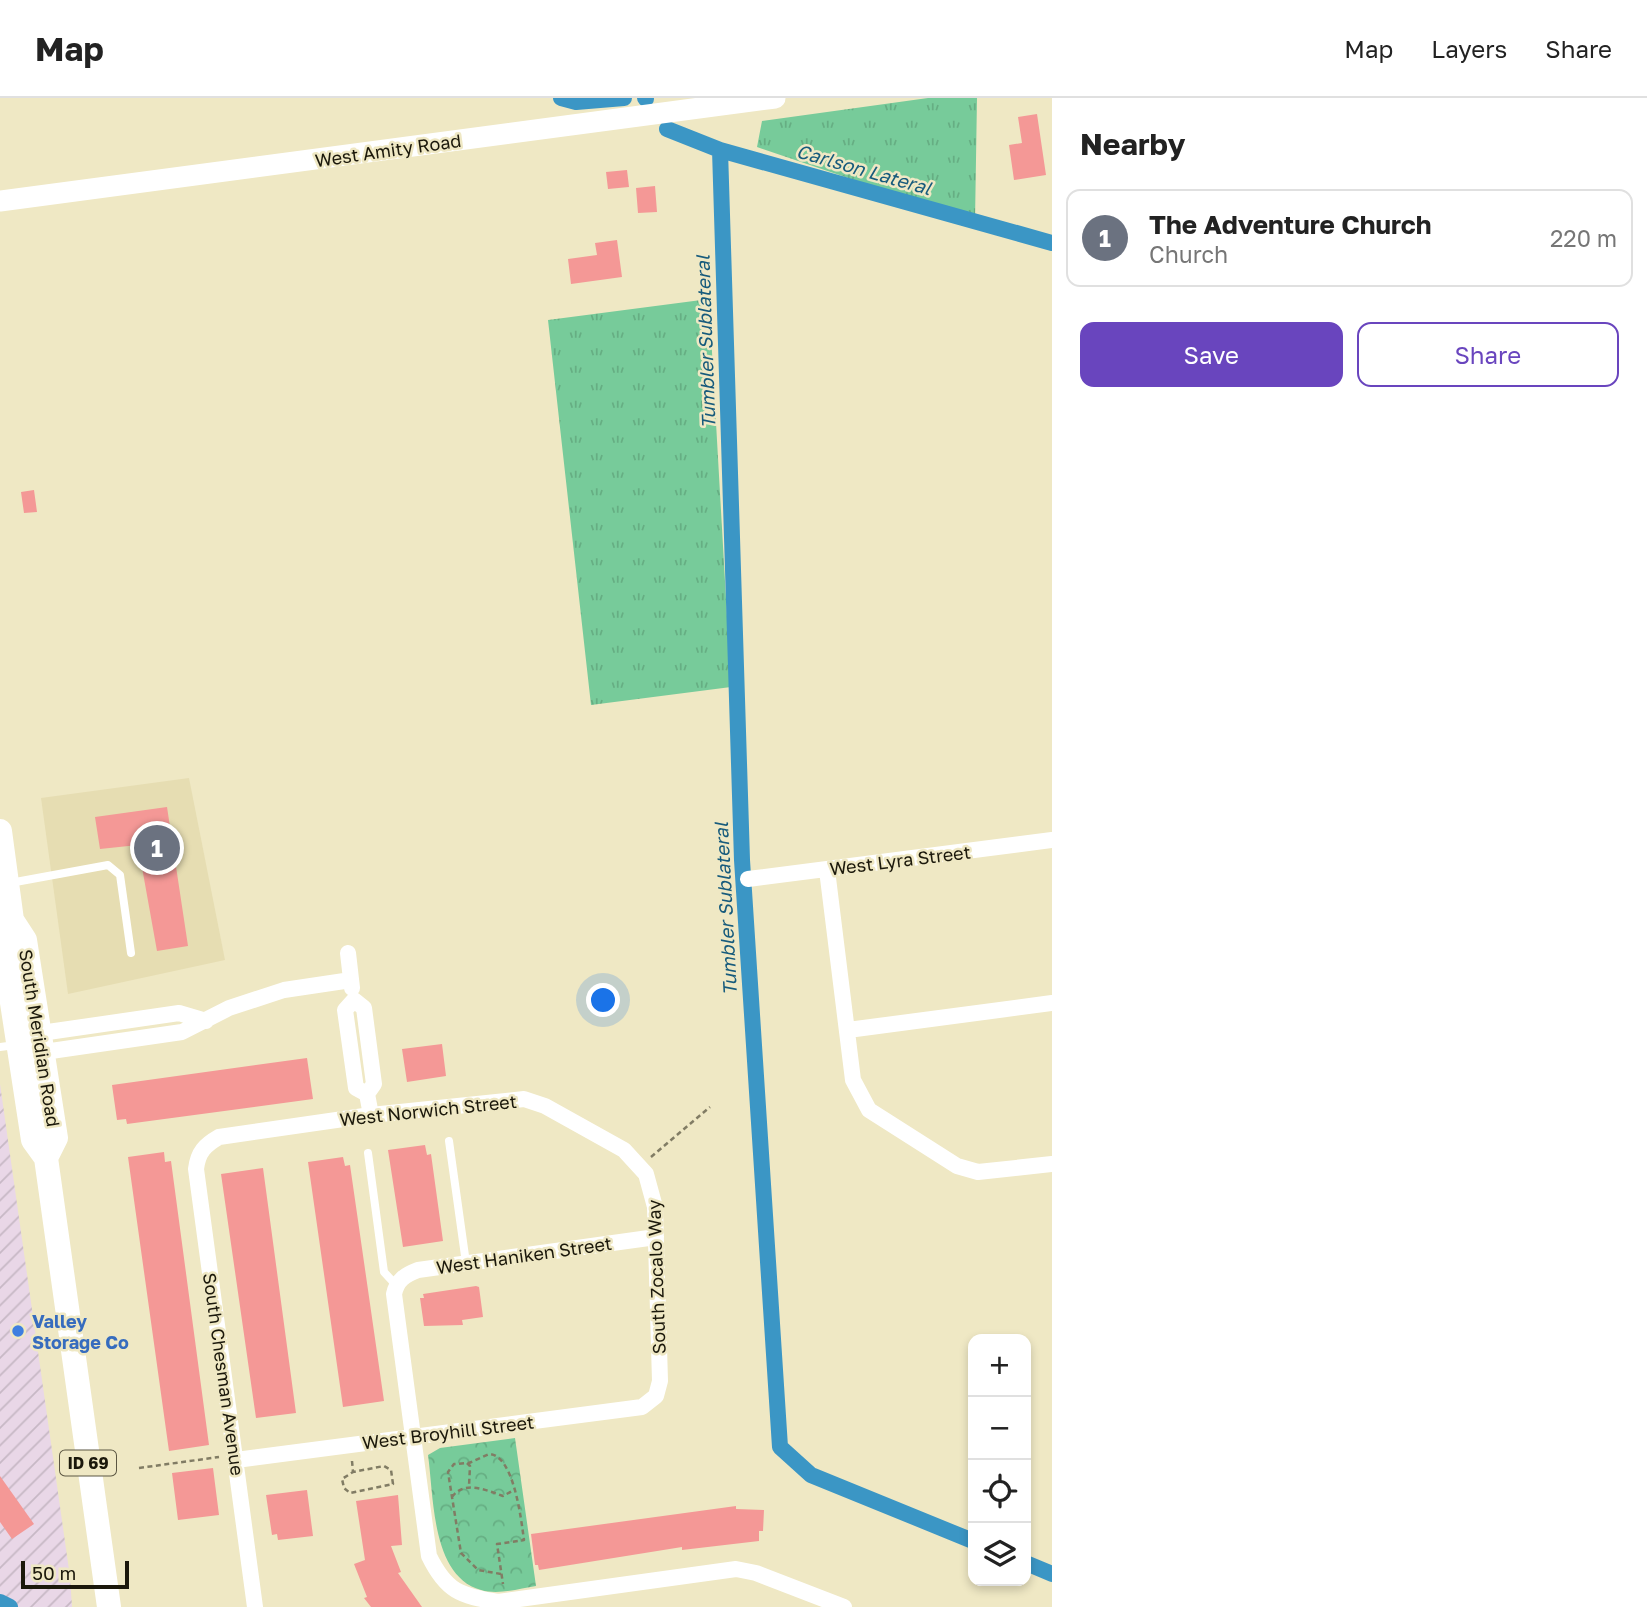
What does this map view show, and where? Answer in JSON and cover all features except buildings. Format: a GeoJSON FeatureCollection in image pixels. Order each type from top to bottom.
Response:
{"type":"FeatureCollection","features":[{"type":"Feature","properties":{"kind":"main road","name":"West Amity Road"},"geometry":{"type":"LineString","coordinates":[[0,201],[775,98]]}},
{"type":"Feature","properties":{"kind":"main road","name":"South Meridian Road"},"geometry":{"type":"LineString","coordinates":[[0,831],[10,925],[3,944],[9,1046],[33,1140],[48,1155]]}},
{"type":"Feature","properties":{"kind":"main road","name":"South Meridian Road"},"geometry":{"type":"LineString","coordinates":[[10,925],[25,940],[56,1138],[48,1155],[109,1607]]}},
{"type":"Feature","properties":{"kind":"street","name":"West Lyra Street"},"geometry":{"type":"LineString","coordinates":[[748,879],[1052,840]]}},
{"type":"Feature","properties":{"kind":"street"},"geometry":{"type":"LineString","coordinates":[[827,870],[853,1080],[860,1098],[881,1120],[957,1166],[978,1172],[1052,1164]]}},
{"type":"Feature","properties":{"kind":"street"},"geometry":{"type":"LineString","coordinates":[[348,953],[354,1000],[364,1008],[374,1084],[368,1094],[370,1115]]}},
{"type":"Feature","properties":{"kind":"street"},"geometry":{"type":"LineString","coordinates":[[42,1042],[178,1013],[206,1021],[229,1008],[284,990],[351,979]]}},
{"type":"Feature","properties":{"kind":"street"},"geometry":{"type":"LineString","coordinates":[[848,1030],[1052,1003]]}},
{"type":"Feature","properties":{"kind":"street","name":"West Norwich Street"},"geometry":{"type":"LineString","coordinates":[[206,1144],[219,1137],[370,1115],[524,1098],[545,1105],[644,1159]]}},
{"type":"Feature","properties":{"kind":"street","name":"South Chesman Avenue"},"geometry":{"type":"LineString","coordinates":[[206,1144],[197,1158],[196,1169],[231,1458],[255,1607]]}},
{"type":"Feature","properties":{"kind":"street","name":"South Zocalo Way"},"geometry":{"type":"LineString","coordinates":[[644,1159],[652,1186],[656,1237],[660,1381],[656,1396]]}},
{"type":"Feature","properties":{"kind":"street","name":"West Haniken Street"},"geometry":{"type":"LineString","coordinates":[[396,1285],[406,1275],[418,1270],[656,1237]]}},
{"type":"Feature","properties":{"kind":"street"},"geometry":{"type":"LineString","coordinates":[[396,1285],[394,1294],[429,1556],[450,1589],[473,1598],[498,1602],[736,1569],[757,1573],[844,1607]]}},
{"type":"Feature","properties":{"kind":"street","name":"West Broyhill Street"},"geometry":{"type":"LineString","coordinates":[[231,1458],[642,1407],[656,1396]]}},
{"type":"Feature","properties":{"kind":"lane"},"geometry":{"type":"LineString","coordinates":[[7,883],[108,865],[120,875],[131,953]]}},
{"type":"Feature","properties":{"kind":"lane"},"geometry":{"type":"LineString","coordinates":[[449,1142],[466,1263]]}},
{"type":"Feature","properties":{"kind":"lane"},"geometry":{"type":"LineString","coordinates":[[368,1153],[384,1272],[396,1285]]}},
{"type":"Feature","properties":{"kind":"path"},"geometry":{"type":"LineString","coordinates":[[644,1159],[710,1107]]}},
{"type":"Feature","properties":{"kind":"path"},"geometry":{"type":"LineString","coordinates":[[501,1574],[478,1570],[463,1557],[449,1469],[454,1464],[467,1463],[489,1454],[497,1455],[514,1479],[524,1540],[497,1544],[503,1584]]}},
{"type":"Feature","properties":{"kind":"path"},"geometry":{"type":"LineString","coordinates":[[139,1468],[231,1458]]}},
{"type":"Feature","properties":{"kind":"path"},"geometry":{"type":"LineString","coordinates":[[352,1461],[353,1472]]}},
{"type":"Feature","properties":{"kind":"path"},"geometry":{"type":"LineString","coordinates":[[467,1463],[470,1466],[469,1486]]}},
{"type":"Feature","properties":{"kind":"path"},"geometry":{"type":"LineString","coordinates":[[384,1466],[390,1470],[393,1484],[350,1493],[344,1489],[342,1479],[353,1472],[384,1466]]}},
{"type":"Feature","properties":{"kind":"path"},"geometry":{"type":"LineString","coordinates":[[452,1497],[458,1490],[469,1486],[503,1496],[514,1490]]}},
{"type":"Feature","properties":{"kind":"shaded area"},"geometry":{"type":"Polygon","coordinates":[[[189,778],[225,960],[68,994],[41,798],[189,778]]]}},
{"type":"Feature","properties":{"kind":"shaded area","name":"Valley Storage Co"},"geometry":{"type":"Polygon","coordinates":[[[0,1084],[70,1577],[72,1607],[0,1607],[0,1084]]]}},
{"type":"Feature","properties":{"kind":"green space"},"geometry":{"type":"Polygon","coordinates":[[[928,98],[977,98],[975,221],[757,147],[762,121],[928,98]]]}},
{"type":"Feature","properties":{"kind":"green space"},"geometry":{"type":"Polygon","coordinates":[[[709,299],[731,687],[591,705],[548,320],[709,299]]]}},
{"type":"Feature","properties":{"kind":"green space"},"geometry":{"type":"Polygon","coordinates":[[[515,1438],[536,1586],[508,1591],[481,1590],[465,1582],[452,1569],[444,1552],[434,1512],[428,1455],[440,1448],[515,1438]]]}},
{"type":"Feature","properties":{"kind":"waterway","name":"Carlson Lateral"},"geometry":{"type":"LineString","coordinates":[[561,98],[576,102],[624,98]]}},
{"type":"Feature","properties":{"kind":"waterway","name":"Carlson Lateral"},"geometry":{"type":"LineString","coordinates":[[667,129],[720,150],[1052,243]]}},
{"type":"Feature","properties":{"kind":"waterway","name":"Tumbler Sublateral"},"geometry":{"type":"LineString","coordinates":[[720,150],[742,860],[780,1447],[811,1475],[968,1539]]}},
{"type":"Feature","properties":{"kind":"waterway","name":"Tumbler Sublateral"},"geometry":{"type":"LineString","coordinates":[[1031,1565],[1052,1574]]}},
{"type":"Feature","properties":{"kind":"waterway"},"geometry":{"type":"LineString","coordinates":[[0,1602],[10,1607]]}},
{"type":"Feature","properties":{"kind":"place","name":"The Adventure Church"},"geometry":{"type":"Point","coordinates":[157,848]}},
{"type":"Feature","properties":{"kind":"place","name":"Valley Storage Co"},"geometry":{"type":"Point","coordinates":[18,1331]}}]}
